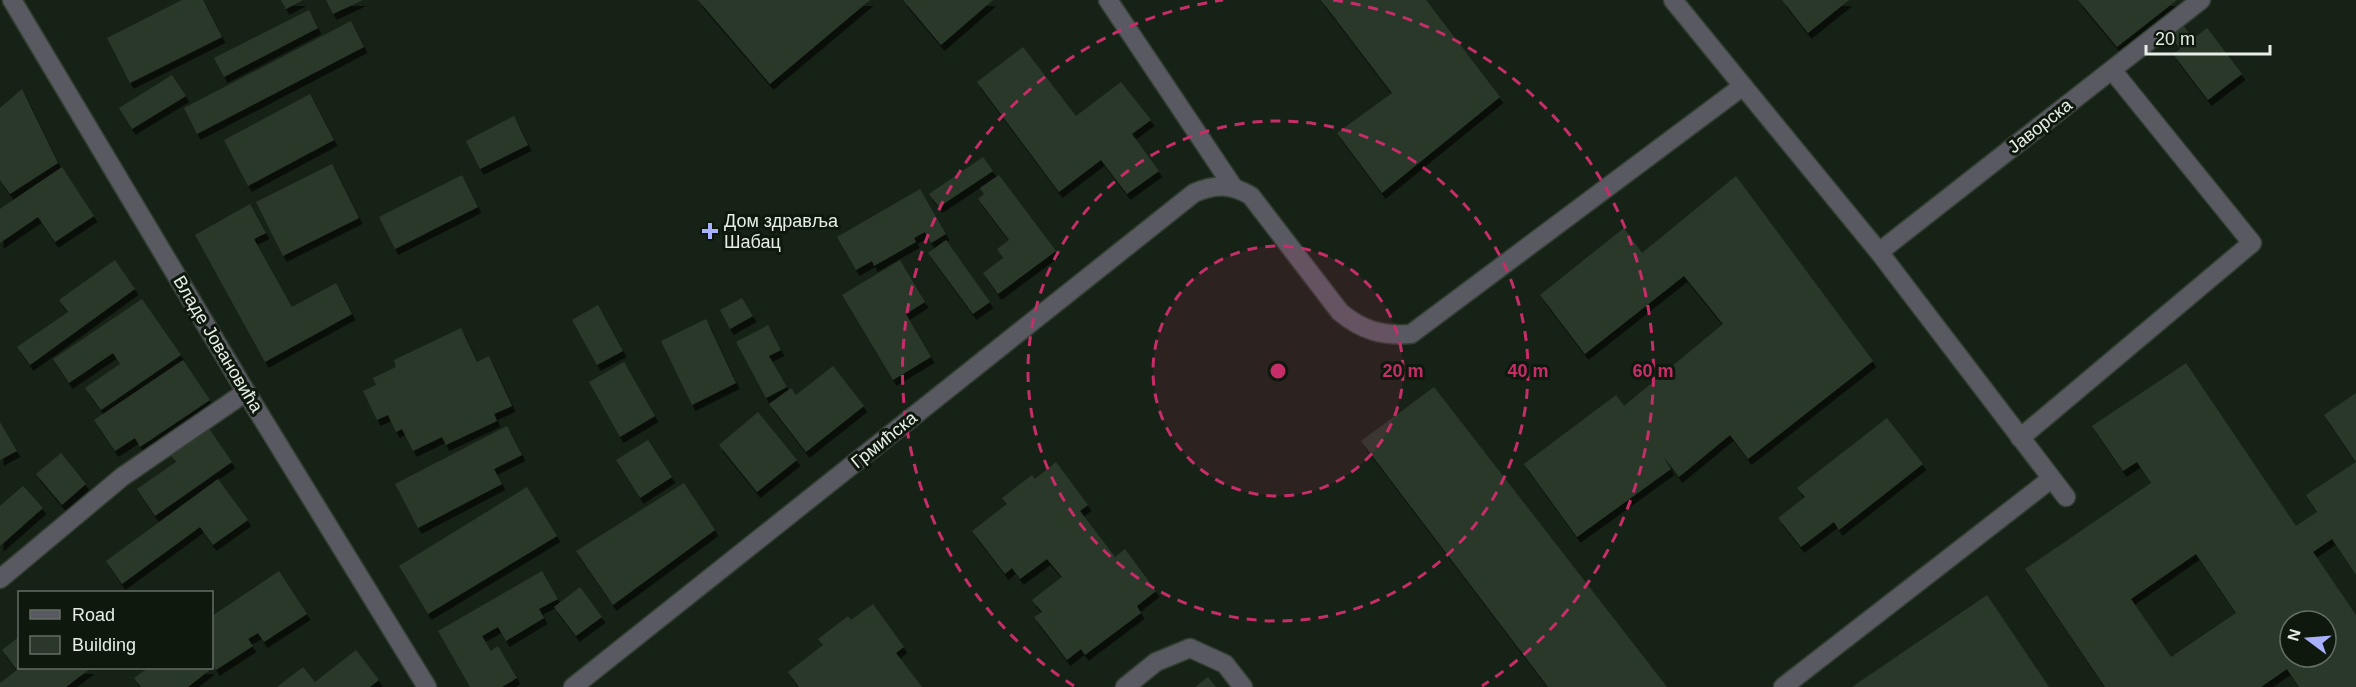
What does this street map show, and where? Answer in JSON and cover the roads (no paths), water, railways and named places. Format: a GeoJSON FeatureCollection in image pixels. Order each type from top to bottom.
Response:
{"type":"FeatureCollection","features":[{"type":"Feature","properties":{"kind":"street","name":"Владе Јовановића"},"geometry":{"type":"LineString","coordinates":[[12,0],[246,392],[427,687]]}},
{"type":"Feature","properties":{"kind":"street"},"geometry":{"type":"LineString","coordinates":[[1108,0],[1234,188],[1251,196],[1340,312],[1355,325],[1372,333],[1391,336],[1411,334],[1743,86]]}},
{"type":"Feature","properties":{"kind":"street"},"geometry":{"type":"LineString","coordinates":[[1673,0],[1879,252],[2066,498]]}},
{"type":"Feature","properties":{"kind":"street","name":"Јаворска"},"geometry":{"type":"LineString","coordinates":[[1879,252],[2201,0]]}},
{"type":"Feature","properties":{"kind":"street"},"geometry":{"type":"LineString","coordinates":[[2020,438],[2252,243],[2112,70]]}},
{"type":"Feature","properties":{"kind":"street","name":"Грмићска"},"geometry":{"type":"LineString","coordinates":[[573,687],[1194,193],[1220,186],[1234,188]]}},
{"type":"Feature","properties":{"kind":"street"},"geometry":{"type":"LineString","coordinates":[[0,579],[122,477],[246,392]]}},
{"type":"Feature","properties":{"kind":"street"},"geometry":{"type":"LineString","coordinates":[[1783,687],[2051,479]]}},
{"type":"Feature","properties":{"kind":"street"},"geometry":{"type":"LineString","coordinates":[[1125,687],[1156,662],[1190,648],[1225,664],[1243,687]]}},
{"type":"Feature","properties":{"kind":"place","name":"Дом здравља Шабац"},"geometry":{"type":"Point","coordinates":[710,231]}}]}
